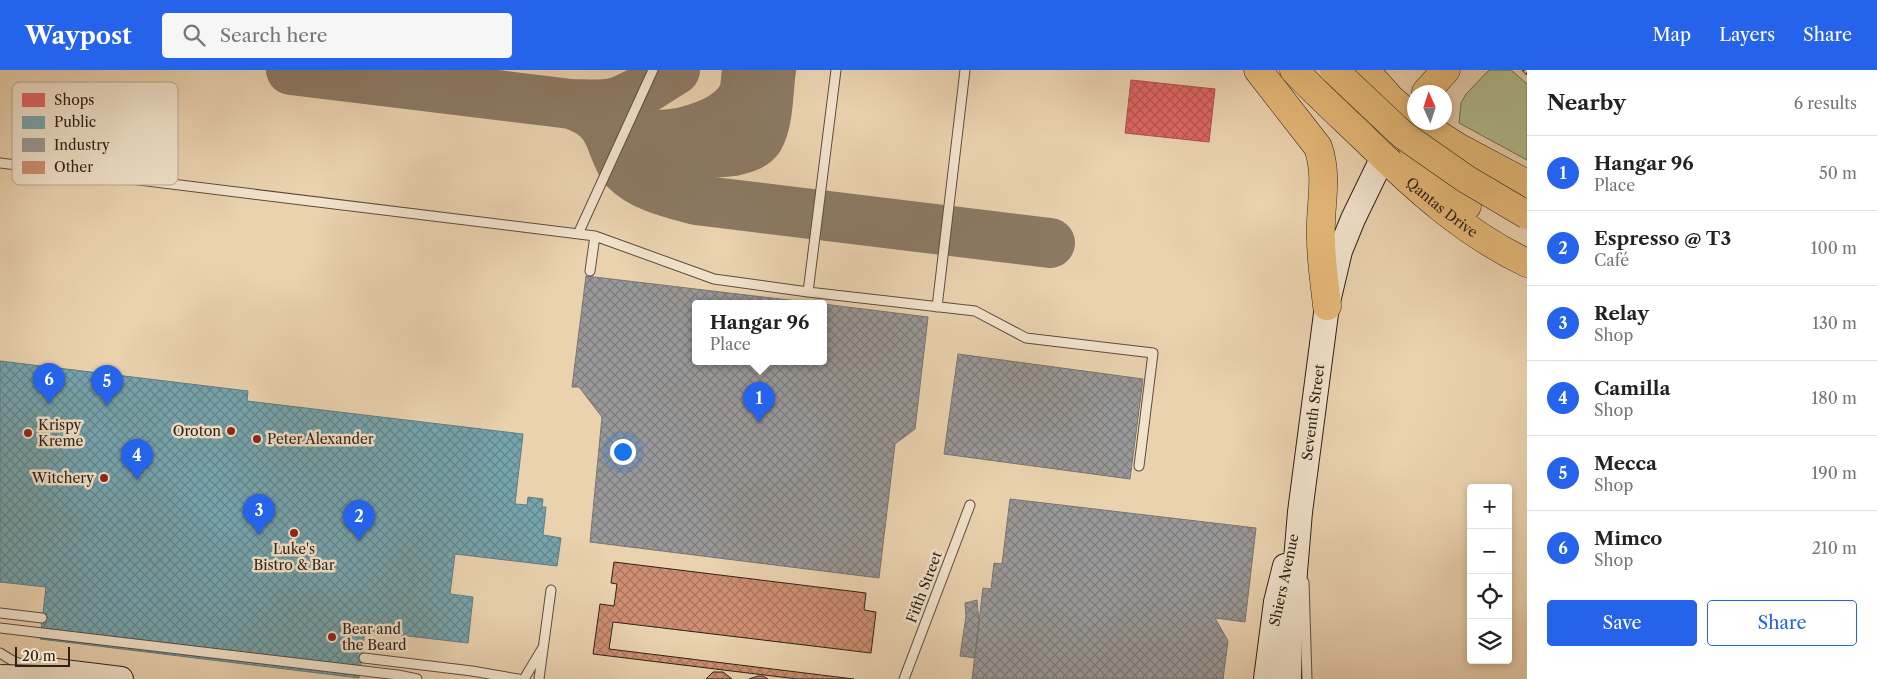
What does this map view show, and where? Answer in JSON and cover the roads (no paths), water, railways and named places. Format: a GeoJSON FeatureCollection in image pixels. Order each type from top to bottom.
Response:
{"type":"FeatureCollection","features":[{"type":"Feature","properties":{"kind":"main road"},"geometry":{"type":"LineString","coordinates":[[1258,70],[1318,147],[1323,162],[1324,184],[1320,239],[1327,306]]}},
{"type":"Feature","properties":{"kind":"main road","name":"Qantas Drive"},"geometry":{"type":"LineString","coordinates":[[1294,70],[1426,196],[1482,239],[1527,263]]}},
{"type":"Feature","properties":{"kind":"main road"},"geometry":{"type":"LineString","coordinates":[[1334,70],[1403,135],[1466,179],[1527,216]]}},
{"type":"Feature","properties":{"kind":"main road"},"geometry":{"type":"LineString","coordinates":[[1365,70],[1391,99],[1407,111]]}},
{"type":"Feature","properties":{"kind":"main road"},"geometry":{"type":"LineString","coordinates":[[1432,85],[1446,70]]}},
{"type":"Feature","properties":{"kind":"main road"},"geometry":{"type":"LineString","coordinates":[[1374,148],[1407,122]]}},
{"type":"Feature","properties":{"kind":"main road"},"geometry":{"type":"LineString","coordinates":[[1411,130],[1410,137],[1418,157],[1425,168],[1443,187],[1527,248]]}},
{"type":"Feature","properties":{"kind":"main road"},"geometry":{"type":"LineString","coordinates":[[1434,130],[1456,146],[1527,184]]}},
{"type":"Feature","properties":{"kind":"street","name":"Seventh Street"},"geometry":{"type":"LineString","coordinates":[[1289,679],[1290,632],[1300,512],[1327,306],[1340,251],[1353,219],[1374,148]]}},
{"type":"Feature","properties":{"kind":"street","name":"Shiers Avenue"},"geometry":{"type":"LineString","coordinates":[[1266,679],[1276,602],[1300,512]]}},
{"type":"Feature","properties":{"kind":"street"},"geometry":{"type":"LineString","coordinates":[[0,677],[51,675],[121,679]]}},
{"type":"Feature","properties":{"kind":"lane"},"geometry":{"type":"LineString","coordinates":[[578,234],[653,70]]}},
{"type":"Feature","properties":{"kind":"lane"},"geometry":{"type":"LineString","coordinates":[[808,292],[836,70]]}},
{"type":"Feature","properties":{"kind":"lane"},"geometry":{"type":"LineString","coordinates":[[937,307],[966,70]]}},
{"type":"Feature","properties":{"kind":"lane"},"geometry":{"type":"LineString","coordinates":[[178,185],[595,236],[714,279],[974,311],[1026,338],[1153,353],[1139,466]]}},
{"type":"Feature","properties":{"kind":"lane"},"geometry":{"type":"LineString","coordinates":[[590,271],[595,236]]}},
{"type":"Feature","properties":{"kind":"lane","name":"Fifth Street"},"geometry":{"type":"LineString","coordinates":[[905,678],[970,505]]}},
{"type":"Feature","properties":{"kind":"lane"},"geometry":{"type":"LineString","coordinates":[[1300,512],[1306,611],[1304,630],[1307,679]]}},
{"type":"Feature","properties":{"kind":"lane"},"geometry":{"type":"LineString","coordinates":[[539,679],[550,590]]}},
{"type":"Feature","properties":{"kind":"lane"},"geometry":{"type":"LineString","coordinates":[[0,613],[42,618]]}},
{"type":"Feature","properties":{"kind":"lane"},"geometry":{"type":"LineString","coordinates":[[1,628],[417,679]]}},
{"type":"Feature","properties":{"kind":"lane"},"geometry":{"type":"LineString","coordinates":[[524,679],[543,647]]}},
{"type":"Feature","properties":{"kind":"lane"},"geometry":{"type":"LineString","coordinates":[[0,653],[14,661],[51,675]]}},
{"type":"Feature","properties":{"kind":"lane"},"geometry":{"type":"LineString","coordinates":[[364,658],[472,671],[518,679]]}},
{"type":"Feature","properties":{"kind":"place","name":"Mimco"},"geometry":{"type":"Point","coordinates":[49,404]}},
{"type":"Feature","properties":{"kind":"place","name":"Mecca"},"geometry":{"type":"Point","coordinates":[107,406]}},
{"type":"Feature","properties":{"kind":"place","name":"Hangar 96"},"geometry":{"type":"Point","coordinates":[759,423]}},
{"type":"Feature","properties":{"kind":"place","name":"Oroton"},"geometry":{"type":"Point","coordinates":[231,431]}},
{"type":"Feature","properties":{"kind":"place","name":"Krispy Kreme"},"geometry":{"type":"Point","coordinates":[28,433]}},
{"type":"Feature","properties":{"kind":"place","name":"Peter Alexander"},"geometry":{"type":"Point","coordinates":[257,439]}},
{"type":"Feature","properties":{"kind":"place","name":"Witchery"},"geometry":{"type":"Point","coordinates":[104,478]}},
{"type":"Feature","properties":{"kind":"place","name":"Camilla"},"geometry":{"type":"Point","coordinates":[137,480]}},
{"type":"Feature","properties":{"kind":"place","name":"Luke's Bistro & Bar"},"geometry":{"type":"Point","coordinates":[294,533]}},
{"type":"Feature","properties":{"kind":"place","name":"Relay"},"geometry":{"type":"Point","coordinates":[259,535]}},
{"type":"Feature","properties":{"kind":"place","name":"Espresso @ T3"},"geometry":{"type":"Point","coordinates":[359,541]}},
{"type":"Feature","properties":{"kind":"place","name":"Bear and the Beard"},"geometry":{"type":"Point","coordinates":[332,637]}}]}
